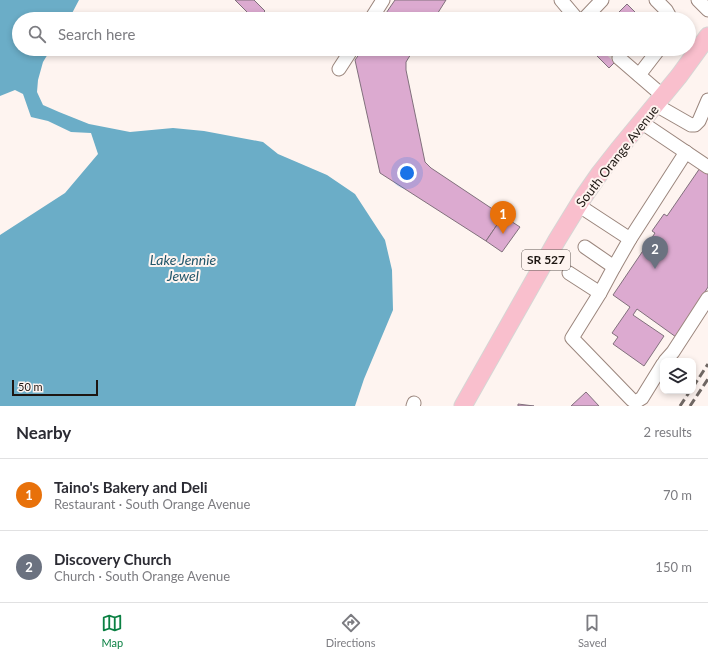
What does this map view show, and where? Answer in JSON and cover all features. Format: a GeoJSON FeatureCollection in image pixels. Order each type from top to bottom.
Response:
{"type":"FeatureCollection","features":[{"type":"Feature","properties":{"kind":"main road","name":"South Orange Avenue"},"geometry":{"type":"LineString","coordinates":[[696,53],[708,36]]}},
{"type":"Feature","properties":{"kind":"main road","name":"South Orange Avenue"},"geometry":{"type":"LineString","coordinates":[[466,405],[549,254],[578,205],[600,172],[679,76],[694,56]]}},
{"type":"Feature","properties":{"kind":"lane"},"geometry":{"type":"LineString","coordinates":[[375,12],[383,0]]}},
{"type":"Feature","properties":{"kind":"lane"},"geometry":{"type":"LineString","coordinates":[[561,0],[572,12]]}},
{"type":"Feature","properties":{"kind":"lane"},"geometry":{"type":"LineString","coordinates":[[591,12],[602,0]]}},
{"type":"Feature","properties":{"kind":"lane"},"geometry":{"type":"LineString","coordinates":[[656,0],[667,12]]}},
{"type":"Feature","properties":{"kind":"lane"},"geometry":{"type":"LineString","coordinates":[[698,0],[708,10]]}},
{"type":"Feature","properties":{"kind":"lane"},"geometry":{"type":"LineString","coordinates":[[339,69],[347,56]]}},
{"type":"Feature","properties":{"kind":"lane"},"geometry":{"type":"LineString","coordinates":[[639,75],[654,56]]}},
{"type":"Feature","properties":{"kind":"lane"},"geometry":{"type":"LineString","coordinates":[[619,58],[639,75],[659,100],[691,125],[695,125],[699,121],[708,100]]}},
{"type":"Feature","properties":{"kind":"lane"},"geometry":{"type":"LineString","coordinates":[[641,122],[708,167]]}},
{"type":"Feature","properties":{"kind":"lane"},"geometry":{"type":"LineString","coordinates":[[660,369],[642,398],[637,401],[632,400],[572,338],[600,294],[630,239],[686,152]]}},
{"type":"Feature","properties":{"kind":"lane"},"geometry":{"type":"LineString","coordinates":[[578,205],[630,239]]}},
{"type":"Feature","properties":{"kind":"lane"},"geometry":{"type":"LineString","coordinates":[[585,247],[614,267]]}},
{"type":"Feature","properties":{"kind":"lane"},"geometry":{"type":"LineString","coordinates":[[570,273],[600,294]]}},
{"type":"Feature","properties":{"kind":"lane"},"geometry":{"type":"LineString","coordinates":[[668,358],[674,352],[708,298]]}},
{"type":"Feature","properties":{"kind":"water","name":"Lake Jennie Jewel"},"geometry":{"type":"Polygon","coordinates":[[[0,0],[79,0],[73,12],[12,12],[12,56],[47,56],[43,62],[38,80],[37,92],[43,105],[89,124],[130,132],[173,128],[204,131],[263,142],[278,154],[327,175],[355,194],[385,240],[392,270],[393,310],[364,379],[355,406],[0,406],[0,235],[65,193],[98,154],[91,133],[71,132],[48,121],[31,117],[23,94],[15,90],[0,96],[0,0]]]}},
{"type":"Feature","properties":{"kind":"building"},"geometry":{"type":"Polygon","coordinates":[[[235,0],[254,0],[265,11],[264,12],[247,12],[235,0]]]}},
{"type":"Feature","properties":{"kind":"building"},"geometry":{"type":"Polygon","coordinates":[[[395,0],[446,0],[438,12],[387,12],[395,0]]]}},
{"type":"Feature","properties":{"kind":"building"},"geometry":{"type":"Polygon","coordinates":[[[627,4],[635,12],[619,12],[627,4]]]}},
{"type":"Feature","properties":{"kind":"building"},"geometry":{"type":"Polygon","coordinates":[[[358,56],[410,56],[406,62],[406,70],[425,162],[431,168],[503,216],[486,241],[380,173],[355,60],[358,56]]]}},
{"type":"Feature","properties":{"kind":"building"},"geometry":{"type":"Polygon","coordinates":[[[597,56],[621,56],[609,68],[597,56]]]}},
{"type":"Feature","properties":{"kind":"building"},"geometry":{"type":"Polygon","coordinates":[[[700,168],[708,174],[708,287],[676,337],[637,309],[633,315],[664,336],[644,366],[613,344],[618,337],[612,333],[630,307],[613,295],[655,233],[652,231],[664,214],[667,216],[700,168]]]}},
{"type":"Feature","properties":{"kind":"building"},"geometry":{"type":"Polygon","coordinates":[[[503,216],[520,227],[502,252],[486,241],[503,216]]]}},
{"type":"Feature","properties":{"kind":"building"},"geometry":{"type":"Polygon","coordinates":[[[586,392],[599,406],[571,406],[586,392]]]}},
{"type":"Feature","properties":{"kind":"building"},"geometry":{"type":"Polygon","coordinates":[[[518,404],[534,406],[518,406],[518,404]]]}},
{"type":"Feature","properties":{"kind":"railway"},"geometry":{"type":"LineString","coordinates":[[696,382],[708,364]]}},
{"type":"Feature","properties":{"kind":"railway"},"geometry":{"type":"LineString","coordinates":[[690,406],[708,379]]}},
{"type":"Feature","properties":{"kind":"railway"},"geometry":{"type":"LineString","coordinates":[[680,406],[688,394]]}},
{"type":"Feature","properties":{"kind":"place","name":"Taino's Bakery and Deli"},"geometry":{"type":"Point","coordinates":[503,234]}},
{"type":"Feature","properties":{"kind":"place","name":"Discovery Church"},"geometry":{"type":"Point","coordinates":[655,269]}}]}
